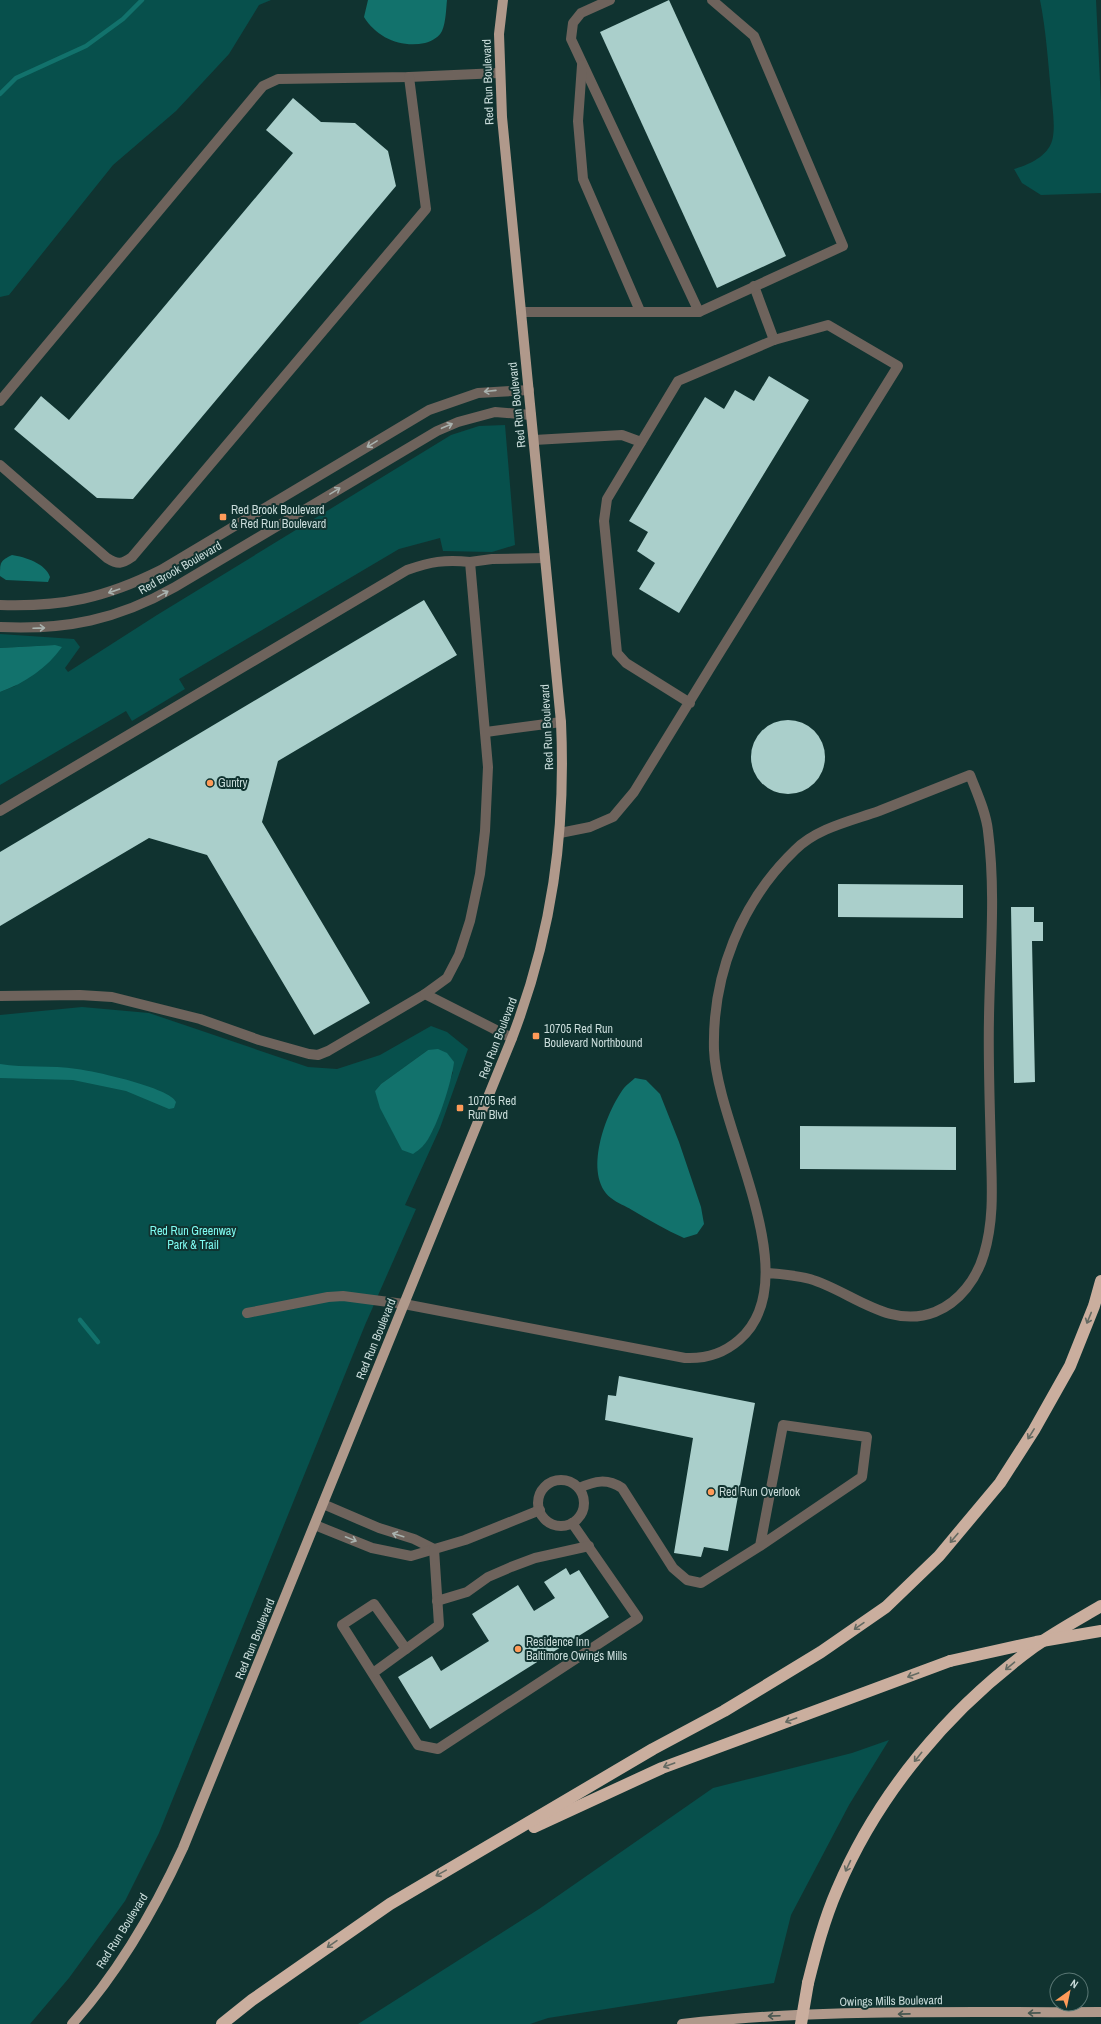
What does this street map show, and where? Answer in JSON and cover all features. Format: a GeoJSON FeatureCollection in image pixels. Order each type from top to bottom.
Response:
{"type":"FeatureCollection","features":[{"type":"Feature","properties":{"kind":"highway"},"geometry":{"type":"LineString","coordinates":[[222,2024],[252,2000],[390,1904],[653,1748],[731,1707],[821,1652],[886,1607],[939,1556],[1000,1482],[1034,1430],[1070,1366],[1094,1306],[1101,1281]]}},
{"type":"Feature","properties":{"kind":"highway"},"geometry":{"type":"LineString","coordinates":[[801,2024],[808,1983],[827,1916],[849,1862],[884,1804],[910,1767],[958,1710],[1014,1662],[1035,1646],[1101,1606]]}},
{"type":"Feature","properties":{"kind":"highway"},"geometry":{"type":"LineString","coordinates":[[475,1854],[662,1768],[950,1661],[1036,1642],[1101,1631]]}},
{"type":"Feature","properties":{"kind":"highway"},"geometry":{"type":"LineString","coordinates":[[236,2024],[300,1967]]}},
{"type":"Feature","properties":{"kind":"main road","name":"Red Run Boulevard"},"geometry":{"type":"LineString","coordinates":[[72,2024],[92,2001],[122,1959],[169,1879],[192,1827],[512,1038],[535,974],[544,940],[551,906],[560,833],[563,785],[561,722],[502,117],[499,73],[503,0]]}},
{"type":"Feature","properties":{"kind":"main road","name":"Owings Mills Boulevard"},"geometry":{"type":"LineString","coordinates":[[682,2024],[747,2017],[819,2014],[1101,2012]]}},
{"type":"Feature","properties":{"kind":"street"},"geometry":{"type":"LineString","coordinates":[[610,0],[581,13],[573,23],[571,39],[699,312]]}},
{"type":"Feature","properties":{"kind":"street"},"geometry":{"type":"LineString","coordinates":[[521,312],[699,312],[843,246],[754,36],[712,0]]}},
{"type":"Feature","properties":{"kind":"street"},"geometry":{"type":"LineString","coordinates":[[582,63],[578,121],[583,179],[640,311]]}},
{"type":"Feature","properties":{"kind":"street"},"geometry":{"type":"LineString","coordinates":[[0,401],[263,86],[278,79],[409,77],[499,73]]}},
{"type":"Feature","properties":{"kind":"street"},"geometry":{"type":"LineString","coordinates":[[0,465],[107,558],[116,564],[124,563],[132,557],[426,208],[409,77]]}},
{"type":"Feature","properties":{"kind":"street"},"geometry":{"type":"LineString","coordinates":[[754,286],[774,340]]}},
{"type":"Feature","properties":{"kind":"street"},"geometry":{"type":"LineString","coordinates":[[560,833],[590,827],[613,817],[634,792],[690,703],[898,366],[828,325],[774,340],[678,382],[607,499],[604,521],[617,653],[626,663],[690,703]]}},
{"type":"Feature","properties":{"kind":"street","name":"Red Brook Boulevard"},"geometry":{"type":"LineString","coordinates":[[0,605],[24,606],[69,602],[117,590],[161,570],[429,410],[478,393],[529,390]]}},
{"type":"Feature","properties":{"kind":"street","name":"Red Brook Boulevard"},"geometry":{"type":"LineString","coordinates":[[0,627],[50,627],[74,624],[124,612],[148,602],[175,587],[437,431],[458,422],[495,412],[532,415]]}},
{"type":"Feature","properties":{"kind":"street"},"geometry":{"type":"LineString","coordinates":[[534,440],[622,435],[641,442]]}},
{"type":"Feature","properties":{"kind":"street"},"geometry":{"type":"LineString","coordinates":[[0,811],[407,570],[428,563],[448,560],[470,562],[492,559],[545,558]]}},
{"type":"Feature","properties":{"kind":"street"},"geometry":{"type":"LineString","coordinates":[[0,996],[80,995],[112,997],[200,1019],[259,1040],[309,1054],[318,1055],[328,1051],[425,994],[447,978],[460,955],[470,921],[480,874],[485,832],[488,766],[470,562]]}},
{"type":"Feature","properties":{"kind":"street"},"geometry":{"type":"LineString","coordinates":[[486,732],[561,722]]}},
{"type":"Feature","properties":{"kind":"street"},"geometry":{"type":"LineString","coordinates":[[247,1313],[328,1297],[344,1296],[404,1304],[668,1356],[701,1358],[716,1355],[726,1350],[741,1338],[752,1326],[762,1305],[766,1273],[763,1242],[755,1205],[719,1088],[714,1051],[715,1018],[724,965],[737,929],[759,892],[777,868],[803,844],[821,831],[970,775],[982,805],[988,829],[992,862],[989,1017],[991,1219],[984,1255],[961,1296],[935,1312],[918,1316],[901,1316],[880,1311],[811,1279],[792,1275],[766,1273]]}},
{"type":"Feature","properties":{"kind":"street"},"geometry":{"type":"LineString","coordinates":[[425,994],[512,1038]]}},
{"type":"Feature","properties":{"kind":"street"},"geometry":{"type":"LineString","coordinates":[[579,1488],[601,1481],[611,1482],[622,1488],[673,1568],[679,1575],[696,1583],[708,1580],[760,1546],[862,1477],[867,1437],[783,1425],[760,1546]]}},
{"type":"Feature","properties":{"kind":"street"},"geometry":{"type":"LineString","coordinates":[[560,1480],[568,1481],[579,1488],[583,1494],[584,1508],[577,1519],[572,1523],[564,1525],[550,1522],[540,1510],[540,1496],[548,1485],[560,1480]]}},
{"type":"Feature","properties":{"kind":"street"},"geometry":{"type":"LineString","coordinates":[[323,1504],[379,1528],[414,1539],[434,1549]]}},
{"type":"Feature","properties":{"kind":"street"},"geometry":{"type":"LineString","coordinates":[[315,1524],[388,1552],[411,1556],[496,1529],[540,1510]]}},
{"type":"Feature","properties":{"kind":"street"},"geometry":{"type":"LineString","coordinates":[[406,1649],[374,1604],[342,1625],[418,1745],[438,1749],[638,1618],[572,1523]]}},
{"type":"Feature","properties":{"kind":"street"},"geometry":{"type":"LineString","coordinates":[[437,1601],[467,1592],[488,1577],[517,1564],[535,1558],[589,1546]]}},
{"type":"Feature","properties":{"kind":"street"},"geometry":{"type":"LineString","coordinates":[[373,1673],[439,1626],[434,1549]]}},
{"type":"Feature","properties":{"kind":"green space"},"geometry":{"type":"Polygon","coordinates":[[[0,0],[271,0],[259,5],[229,54],[176,111],[113,165],[9,295],[0,297],[0,0]]]}},
{"type":"Feature","properties":{"kind":"green space"},"geometry":{"type":"Polygon","coordinates":[[[1040,0],[1096,0],[1101,102],[1101,193],[1041,195],[1022,183],[1014,169],[1031,163],[1046,152],[1050,147],[1054,130],[1048,57],[1040,0]]]}},
{"type":"Feature","properties":{"kind":"green space"},"geometry":{"type":"Polygon","coordinates":[[[505,425],[515,545],[492,552],[443,551],[440,538],[399,549],[179,679],[185,689],[132,721],[126,711],[0,785],[0,692],[15,686],[55,645],[0,648],[0,634],[74,639],[80,647],[65,668],[68,672],[157,615],[451,435],[479,426],[505,425]]]}},
{"type":"Feature","properties":{"kind":"green space","name":"Red Run Greenway Park & Trail"},"geometry":{"type":"Polygon","coordinates":[[[82,1007],[149,1013],[308,1067],[337,1069],[380,1055],[431,1026],[447,1032],[468,1049],[440,1128],[405,1205],[416,1209],[365,1325],[159,1833],[125,1901],[69,1978],[30,2024],[0,2024],[0,1015],[82,1007]],[[428,1050],[381,1084],[375,1091],[423,1146],[433,1130],[453,1072],[428,1050]]]}},
{"type":"Feature","properties":{"kind":"green space"},"geometry":{"type":"Polygon","coordinates":[[[889,1740],[849,1805],[791,1915],[774,1983],[548,2018],[530,2024],[358,2024],[539,1909],[713,1788],[852,1753],[889,1740]]]}},
{"type":"Feature","properties":{"kind":"shaded area"},"geometry":{"type":"Polygon","coordinates":[[[368,0],[447,0],[445,20],[442,31],[435,38],[425,43],[407,44],[390,40],[376,31],[364,17],[368,0]]]}},
{"type":"Feature","properties":{"kind":"shaded area"},"geometry":{"type":"Polygon","coordinates":[[[12,555],[23,557],[39,564],[44,568],[50,577],[48,582],[6,580],[0,576],[2,562],[12,555]]]}},
{"type":"Feature","properties":{"kind":"shaded area"},"geometry":{"type":"Polygon","coordinates":[[[55,645],[62,647],[50,662],[27,679],[0,692],[0,648],[55,645]]]}},
{"type":"Feature","properties":{"kind":"shaded area"},"geometry":{"type":"Polygon","coordinates":[[[438,1049],[447,1053],[454,1062],[453,1070],[443,1106],[433,1130],[423,1146],[413,1154],[402,1150],[380,1108],[375,1091],[381,1084],[428,1050],[438,1049]]]}},
{"type":"Feature","properties":{"kind":"shaded area"},"geometry":{"type":"Polygon","coordinates":[[[0,1064],[86,1070],[147,1086],[161,1091],[176,1102],[174,1108],[169,1109],[126,1091],[73,1080],[0,1078],[0,1064]]]}},
{"type":"Feature","properties":{"kind":"shaded area"},"geometry":{"type":"Polygon","coordinates":[[[635,1078],[646,1080],[660,1094],[679,1142],[701,1207],[704,1224],[697,1234],[684,1238],[677,1235],[613,1200],[602,1188],[598,1174],[598,1159],[604,1127],[617,1099],[625,1087],[635,1078]]]}},
{"type":"Feature","properties":{"kind":"building"},"geometry":{"type":"Polygon","coordinates":[[[669,0],[786,256],[717,288],[600,32],[669,0]]]}},
{"type":"Feature","properties":{"kind":"building"},"geometry":{"type":"Polygon","coordinates":[[[293,98],[321,122],[355,123],[388,151],[396,186],[133,499],[97,498],[14,429],[41,396],[69,420],[293,153],[266,130],[293,98]]]}},
{"type":"Feature","properties":{"kind":"building"},"geometry":{"type":"Polygon","coordinates":[[[769,376],[809,400],[679,613],[639,589],[655,563],[637,551],[648,532],[629,521],[705,397],[724,409],[735,390],[754,401],[769,376]]]}},
{"type":"Feature","properties":{"kind":"building"},"geometry":{"type":"Polygon","coordinates":[[[424,600],[457,655],[278,761],[262,822],[370,1003],[314,1035],[207,855],[149,838],[0,926],[0,852],[424,600]]]}},
{"type":"Feature","properties":{"kind":"building"},"geometry":{"type":"Polygon","coordinates":[[[788,720],[802,723],[814,731],[822,743],[825,757],[822,771],[814,783],[802,791],[788,794],[774,791],[762,783],[754,771],[751,757],[754,743],[762,731],[774,723],[788,720]]]}},
{"type":"Feature","properties":{"kind":"building"},"geometry":{"type":"Polygon","coordinates":[[[838,884],[963,885],[963,918],[838,917],[838,884]]]}},
{"type":"Feature","properties":{"kind":"building"},"geometry":{"type":"Polygon","coordinates":[[[1011,907],[1034,907],[1034,922],[1043,922],[1043,941],[1032,941],[1035,1082],[1014,1083],[1011,907]]]}},
{"type":"Feature","properties":{"kind":"building"},"geometry":{"type":"Polygon","coordinates":[[[800,1126],[956,1127],[956,1170],[800,1169],[800,1126]]]}},
{"type":"Feature","properties":{"kind":"building","name":"Red Run Overlook"},"geometry":{"type":"Polygon","coordinates":[[[619,1376],[755,1403],[728,1551],[704,1547],[701,1557],[674,1553],[693,1438],[605,1420],[608,1395],[616,1396],[619,1376]]]}},
{"type":"Feature","properties":{"kind":"building","name":"Residence Inn Baltimore Owings Mills"},"geometry":{"type":"Polygon","coordinates":[[[566,1568],[570,1575],[579,1570],[609,1617],[430,1729],[398,1677],[432,1656],[441,1671],[489,1641],[472,1614],[518,1585],[534,1611],[555,1598],[544,1582],[566,1568]]]}},
{"type":"Feature","properties":{"kind":"waterway"},"geometry":{"type":"LineString","coordinates":[[0,94],[16,78],[86,46],[123,19],[142,0]]}},
{"type":"Feature","properties":{"kind":"waterway"},"geometry":{"type":"LineString","coordinates":[[80,1320],[98,1342]]}},
{"type":"Feature","properties":{"kind":"place","name":"Red Brook Boulevard & Red Run Boulevard"},"geometry":{"type":"Point","coordinates":[223,517]}},
{"type":"Feature","properties":{"kind":"place","name":"Guntry"},"geometry":{"type":"Point","coordinates":[210,783]}},
{"type":"Feature","properties":{"kind":"place","name":"10705 Red Run Boulevard Northbound"},"geometry":{"type":"Point","coordinates":[536,1036]}},
{"type":"Feature","properties":{"kind":"place","name":"10705 Red Run Blvd"},"geometry":{"type":"Point","coordinates":[460,1108]}},
{"type":"Feature","properties":{"kind":"place","name":"Red Run Overlook"},"geometry":{"type":"Point","coordinates":[711,1492]}},
{"type":"Feature","properties":{"kind":"place","name":"Residence Inn Baltimore Owings Mills"},"geometry":{"type":"Point","coordinates":[518,1649]}}]}
